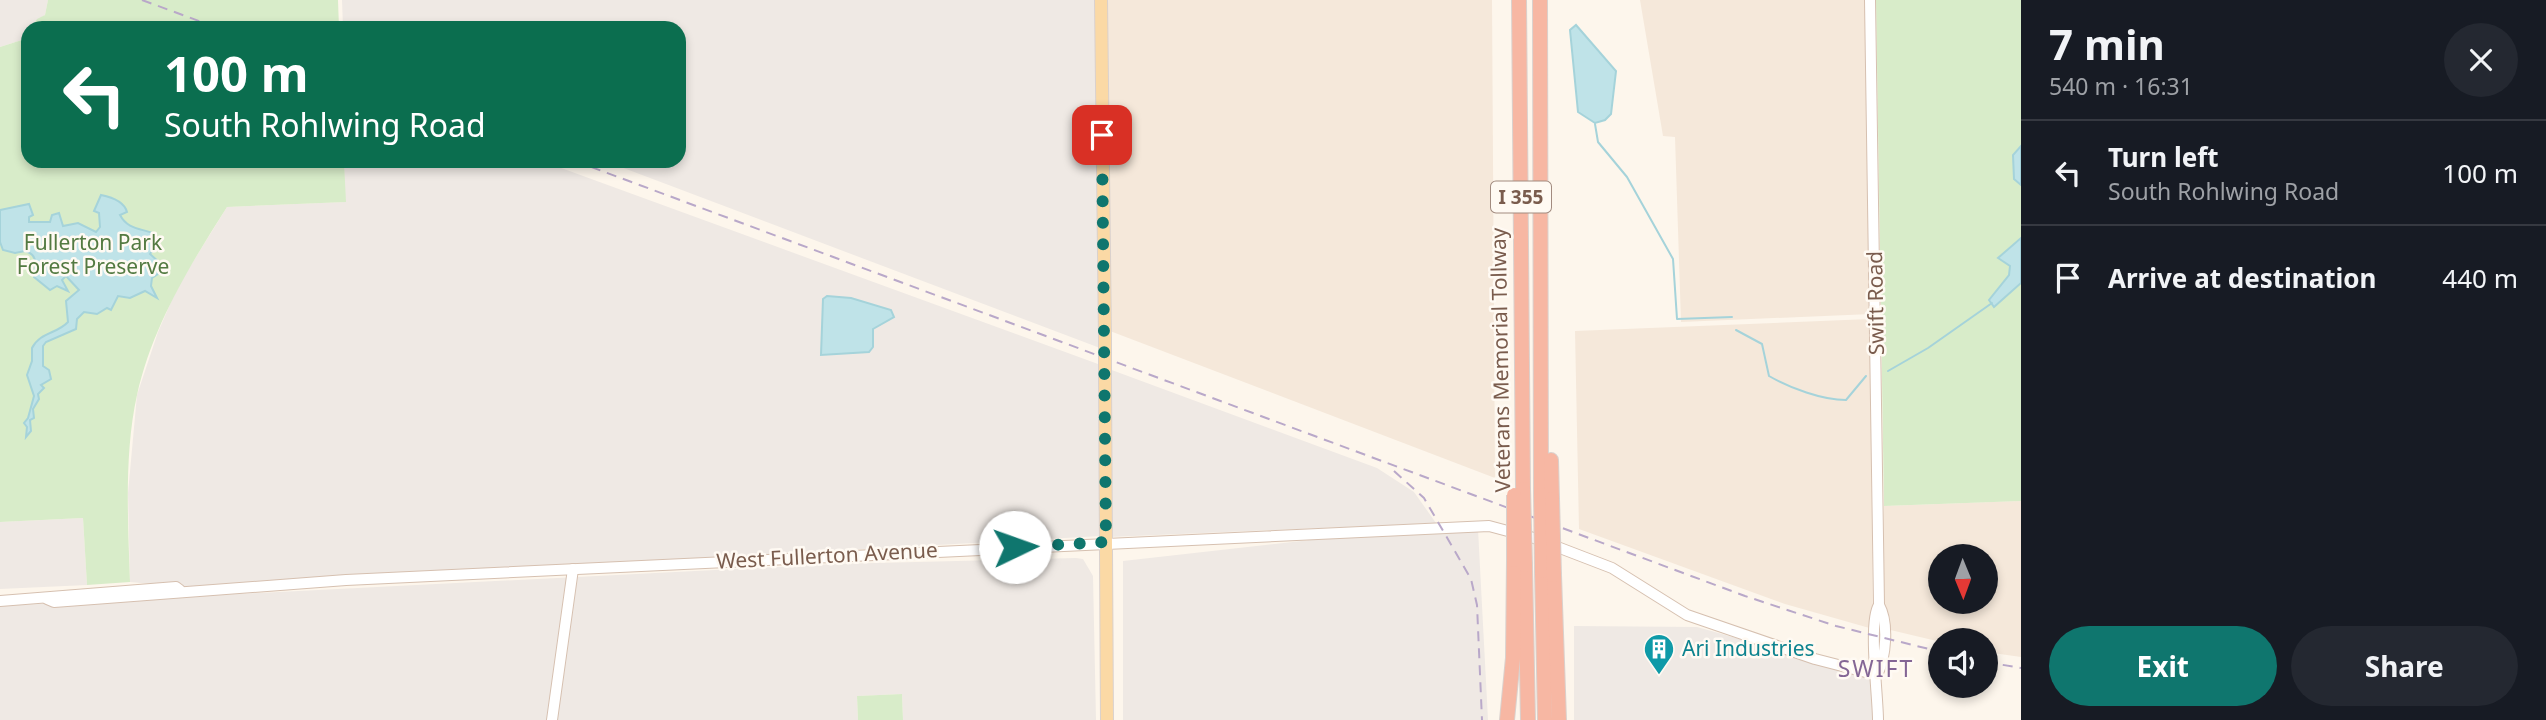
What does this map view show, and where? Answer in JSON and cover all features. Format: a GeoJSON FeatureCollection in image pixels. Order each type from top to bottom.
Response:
{"type":"FeatureCollection","features":[{"type":"Feature","properties":{"kind":"highway","name":"Veterans Memorial Tollway"},"geometry":{"type":"LineString","coordinates":[[1519,0],[1519,488],[1528,720]]}},
{"type":"Feature","properties":{"kind":"highway","name":"Veterans Memorial Tollway"},"geometry":{"type":"LineString","coordinates":[[1540,0],[1542,319],[1548,573],[1545,720]]}},
{"type":"Feature","properties":{"kind":"highway"},"geometry":{"type":"LineString","coordinates":[[1507,720],[1520,562]]}},
{"type":"Feature","properties":{"kind":"highway"},"geometry":{"type":"LineString","coordinates":[[1548,573],[1559,720]]}},
{"type":"Feature","properties":{"kind":"main road"},"geometry":{"type":"LineString","coordinates":[[1101,0],[1107,720]]}},
{"type":"Feature","properties":{"kind":"street","name":"Swift Road"},"geometry":{"type":"LineString","coordinates":[[1870,0],[1879,605],[1884,613],[1884,662],[1877,675],[1878,720]]}},
{"type":"Feature","properties":{"kind":"street","name":"West Fullerton Avenue"},"geometry":{"type":"LineString","coordinates":[[0,601],[47,599],[54,602],[177,594],[181,591],[573,569],[1474,525],[1504,528],[1612,568],[1671,608],[1715,626],[1815,659],[1877,675]]}},
{"type":"Feature","properties":{"kind":"street"},"geometry":{"type":"LineString","coordinates":[[552,720],[573,569]]}},
{"type":"Feature","properties":{"kind":"shaded area"},"geometry":{"type":"Polygon","coordinates":[[[0,0],[48,0],[45,15],[37,21],[21,21],[21,40],[0,47],[0,0]]]}},
{"type":"Feature","properties":{"kind":"shaded area"},"geometry":{"type":"Polygon","coordinates":[[[342,0],[1098,0],[1100,348],[624,168],[686,168],[686,21],[343,21],[342,0]]]}},
{"type":"Feature","properties":{"kind":"shaded area"},"geometry":{"type":"Polygon","coordinates":[[[1105,0],[1492,0],[1495,478],[1110,331],[1105,0]]]}},
{"type":"Feature","properties":{"kind":"shaded area"},"geometry":{"type":"Polygon","coordinates":[[[1640,0],[1865,0],[1871,314],[1681,322],[1675,137],[1663,136],[1640,0]]]}},
{"type":"Feature","properties":{"kind":"shaded area"},"geometry":{"type":"Polygon","coordinates":[[[344,168],[561,168],[1098,364],[1100,536],[184,587],[130,582],[128,493],[137,395],[158,332],[178,286],[227,207],[345,202],[344,168]]]}},
{"type":"Feature","properties":{"kind":"shaded area"},"geometry":{"type":"Polygon","coordinates":[[[1870,319],[1873,629],[1785,604],[1579,529],[1575,331],[1870,319]]]}},
{"type":"Feature","properties":{"kind":"shaded area"},"geometry":{"type":"Polygon","coordinates":[[[1109,369],[1377,468],[1414,492],[1436,523],[1110,537],[1109,369]]]}},
{"type":"Feature","properties":{"kind":"shaded area"},"geometry":{"type":"Polygon","coordinates":[[[2021,501],[2021,657],[1998,654],[1998,628],[1928,628],[1928,639],[1882,628],[1884,506],[2021,501]]]}},
{"type":"Feature","properties":{"kind":"shaded area"},"geometry":{"type":"Polygon","coordinates":[[[83,518],[87,585],[0,589],[0,522],[83,518]]]}},
{"type":"Feature","properties":{"kind":"shaded area"},"geometry":{"type":"Polygon","coordinates":[[[1478,529],[1488,720],[1123,720],[1123,561],[1338,537],[1478,529]]]}},
{"type":"Feature","properties":{"kind":"shaded area"},"geometry":{"type":"Polygon","coordinates":[[[1083,559],[1093,576],[1096,720],[903,720],[902,694],[857,696],[858,720],[0,720],[0,606],[835,564],[1083,559]]]}},
{"type":"Feature","properties":{"kind":"shaded area"},"geometry":{"type":"Polygon","coordinates":[[[1574,626],[1697,627],[1876,677],[1876,720],[1574,720],[1574,626]]]}},
{"type":"Feature","properties":{"kind":"green space"},"geometry":{"type":"Polygon","coordinates":[[[48,0],[338,0],[339,21],[36,21],[45,15],[48,0]]]}},
{"type":"Feature","properties":{"kind":"green space"},"geometry":{"type":"Polygon","coordinates":[[[1876,0],[2021,0],[2021,501],[1884,506],[1876,0]]]}},
{"type":"Feature","properties":{"kind":"green space","name":"Fullerton Park Forest Preserve"},"geometry":{"type":"Polygon","coordinates":[[[21,40],[21,168],[344,168],[346,202],[227,207],[174,297],[152,345],[133,417],[128,488],[130,582],[87,585],[83,518],[0,522],[0,47],[21,40]]]}},
{"type":"Feature","properties":{"kind":"green space"},"geometry":{"type":"Polygon","coordinates":[[[902,694],[903,720],[858,720],[857,696],[902,694]]]}},
{"type":"Feature","properties":{"kind":"water"},"geometry":{"type":"Polygon","coordinates":[[[1576,25],[1616,71],[1611,114],[1605,120],[1595,123],[1578,112],[1570,30],[1576,25]]]}},
{"type":"Feature","properties":{"kind":"water"},"geometry":{"type":"Polygon","coordinates":[[[2021,146],[2021,185],[2014,179],[2013,155],[2021,146]]]}},
{"type":"Feature","properties":{"kind":"water"},"geometry":{"type":"Polygon","coordinates":[[[101,195],[113,198],[123,205],[127,212],[120,215],[127,223],[155,234],[157,245],[150,254],[161,264],[161,272],[152,278],[151,286],[157,298],[145,291],[130,298],[118,296],[111,310],[107,308],[97,314],[84,312],[77,319],[76,329],[46,342],[43,346],[43,366],[49,370],[51,379],[41,385],[44,388],[38,394],[39,399],[33,409],[34,418],[30,420],[31,431],[26,437],[27,427],[24,423],[34,396],[27,375],[32,361],[32,348],[39,339],[68,322],[66,301],[79,290],[66,276],[62,280],[68,291],[57,286],[50,290],[34,277],[35,261],[32,255],[25,251],[15,253],[3,250],[0,242],[0,210],[29,204],[33,215],[29,217],[29,222],[50,222],[52,215],[59,213],[63,226],[78,223],[96,232],[100,227],[99,213],[94,211],[101,195]]]}},
{"type":"Feature","properties":{"kind":"water"},"geometry":{"type":"Polygon","coordinates":[[[2021,238],[2021,283],[1994,307],[1989,300],[2009,275],[2010,266],[1998,258],[2021,238]]]}},
{"type":"Feature","properties":{"kind":"water"},"geometry":{"type":"Polygon","coordinates":[[[827,296],[851,298],[891,310],[894,317],[873,329],[873,347],[869,352],[821,355],[823,299],[827,296]]]}},
{"type":"Feature","properties":{"kind":"waterway"},"geometry":{"type":"LineString","coordinates":[[1595,124],[1598,142],[1627,177],[1673,259],[1677,319],[1732,317]]}},
{"type":"Feature","properties":{"kind":"waterway"},"geometry":{"type":"LineString","coordinates":[[1888,371],[1928,348],[1992,303]]}},
{"type":"Feature","properties":{"kind":"waterway"},"geometry":{"type":"LineString","coordinates":[[1736,330],[1762,344],[1769,376],[1806,393],[1846,400],[1866,376]]}},
{"type":"Feature","properties":{"kind":"railway"},"geometry":{"type":"LineString","coordinates":[[142,0],[199,21]]}},
{"type":"Feature","properties":{"kind":"railway"},"geometry":{"type":"LineString","coordinates":[[594,168],[1745,596],[1836,626],[1928,649]]}},
{"type":"Feature","properties":{"kind":"railway"},"geometry":{"type":"LineString","coordinates":[[1394,471],[1424,498],[1471,579],[1477,605],[1482,720]]}},
{"type":"Feature","properties":{"kind":"railway"},"geometry":{"type":"LineString","coordinates":[[1998,664],[2021,668]]}},
{"type":"Feature","properties":{"kind":"place","name":"Ari Industries"},"geometry":{"type":"Point","coordinates":[1659,676]}},
{"type":"Feature","properties":{"kind":"district","name":"SWIFT"},"geometry":{"type":"Point","coordinates":[1876,669]}},
{"type":"Feature","properties":{"kind":"route"},"geometry":{"type":"LineString","coordinates":[[1015,547],[1106,542],[1102,135]]}}]}
